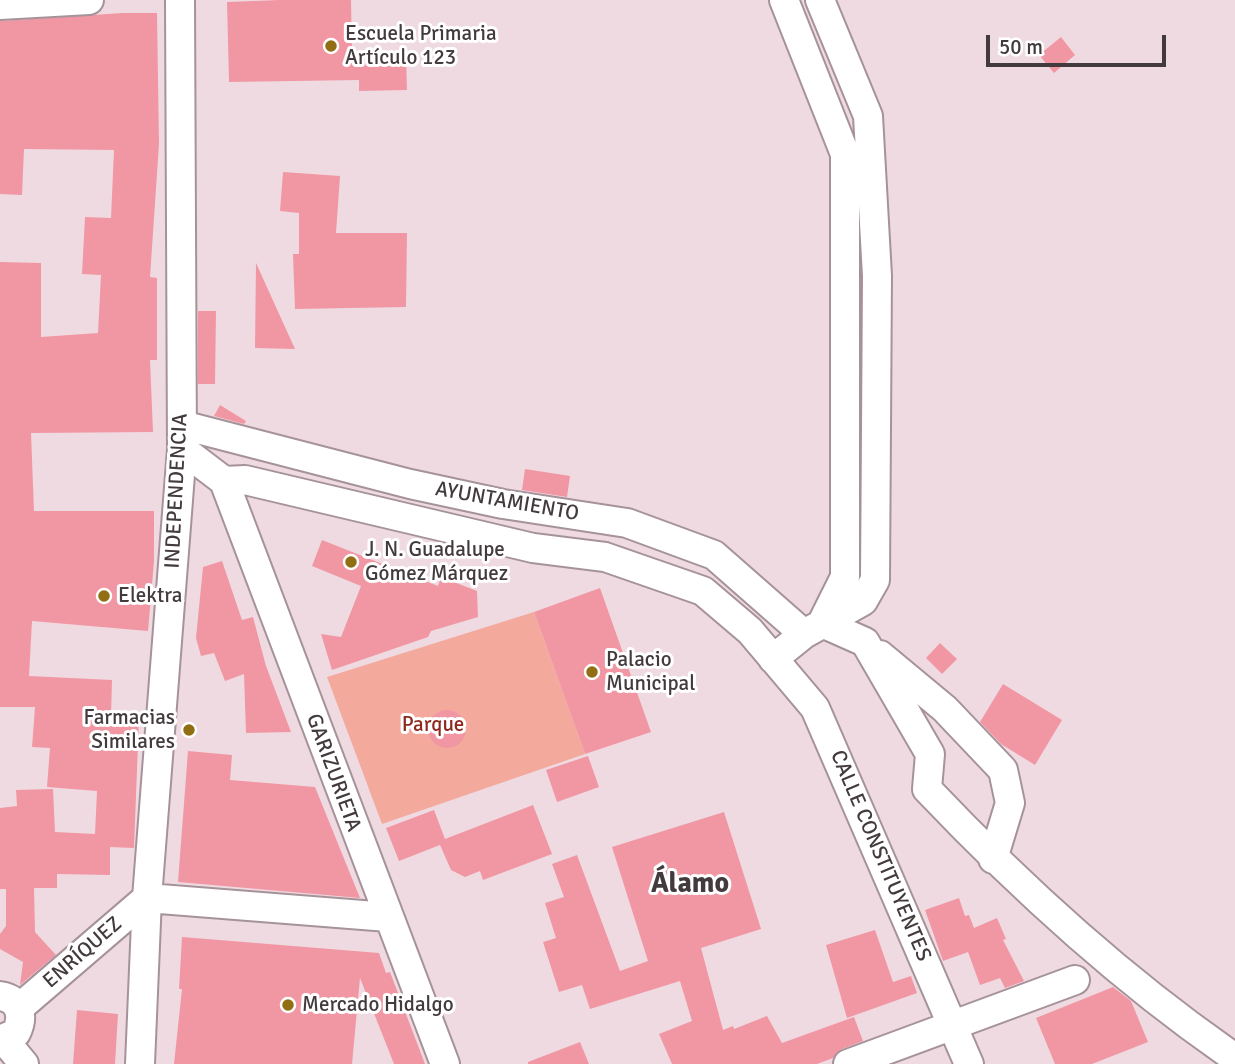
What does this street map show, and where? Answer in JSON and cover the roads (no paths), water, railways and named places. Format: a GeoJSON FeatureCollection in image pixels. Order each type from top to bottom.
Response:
{"type":"FeatureCollection","features":[{"type":"Feature","properties":{"kind":"street"},"geometry":{"type":"LineString","coordinates":[[0,5],[89,0]]}},
{"type":"Feature","properties":{"kind":"street","name":"INDEPENDENCIA"},"geometry":{"type":"LineString","coordinates":[[140,1064],[147,898],[182,437],[180,0]]}},
{"type":"Feature","properties":{"kind":"street"},"geometry":{"type":"LineString","coordinates":[[784,0],[845,154],[845,578],[813,628]]}},
{"type":"Feature","properties":{"kind":"street"},"geometry":{"type":"LineString","coordinates":[[773,659],[813,628],[863,601],[874,580],[877,276],[868,117],[820,0]]}},
{"type":"Feature","properties":{"kind":"street"},"geometry":{"type":"LineString","coordinates":[[182,437],[224,481]]}},
{"type":"Feature","properties":{"kind":"street","name":"AYUNTAMIENTO"},"geometry":{"type":"LineString","coordinates":[[182,437],[503,504],[627,523],[714,555],[813,628],[865,642],[945,709],[1003,770],[1010,803],[993,859]]}},
{"type":"Feature","properties":{"kind":"street","name":"AYUNTAMIENTO"},"geometry":{"type":"LineString","coordinates":[[224,481],[245,480],[533,548],[605,556],[630,564],[703,591],[750,631],[773,659]]}},
{"type":"Feature","properties":{"kind":"street","name":"GARIZURIETA"},"geometry":{"type":"LineString","coordinates":[[224,481],[445,1064]]}},
{"type":"Feature","properties":{"kind":"street"},"geometry":{"type":"LineString","coordinates":[[865,642],[930,754],[927,789],[993,859],[1176,1017],[1235,1058]]}},
{"type":"Feature","properties":{"kind":"street","name":"CALLE CONSTITUYENTES"},"geometry":{"type":"LineString","coordinates":[[773,659],[815,708],[969,1064]]}},
{"type":"Feature","properties":{"kind":"street"},"geometry":{"type":"LineString","coordinates":[[147,898],[388,917]]}},
{"type":"Feature","properties":{"kind":"street","name":"ENRÍQUEZ"},"geometry":{"type":"LineString","coordinates":[[10,1002],[147,898]]}},
{"type":"Feature","properties":{"kind":"street"},"geometry":{"type":"LineString","coordinates":[[848,1064],[1075,981]]}},
{"type":"Feature","properties":{"kind":"street"},"geometry":{"type":"LineString","coordinates":[[10,1002],[22,1021],[16,1033],[2,1040],[24,1064]]}},
{"type":"Feature","properties":{"kind":"place","name":"Escuela Primaria Artículo 123"},"geometry":{"type":"Point","coordinates":[331,46]}},
{"type":"Feature","properties":{"kind":"place","name":"J. N. Guadalupe Gómez Márquez"},"geometry":{"type":"Point","coordinates":[351,562]}},
{"type":"Feature","properties":{"kind":"place","name":"Elektra"},"geometry":{"type":"Point","coordinates":[104,596]}},
{"type":"Feature","properties":{"kind":"place","name":"Palacio Municipal"},"geometry":{"type":"Point","coordinates":[592,672]}},
{"type":"Feature","properties":{"kind":"place","name":"Farmacias Similares"},"geometry":{"type":"Point","coordinates":[189,730]}},
{"type":"Feature","properties":{"kind":"place","name":"Mercado Hidalgo"},"geometry":{"type":"Point","coordinates":[288,1005]}},
{"type":"Feature","properties":{"kind":"district","name":"Álamo"},"geometry":{"type":"Point","coordinates":[690,885]}},
{"type":"Feature","properties":{"kind":"park label","name":"Parque"},"geometry":{"type":"Point","coordinates":[433,725]}}]}
